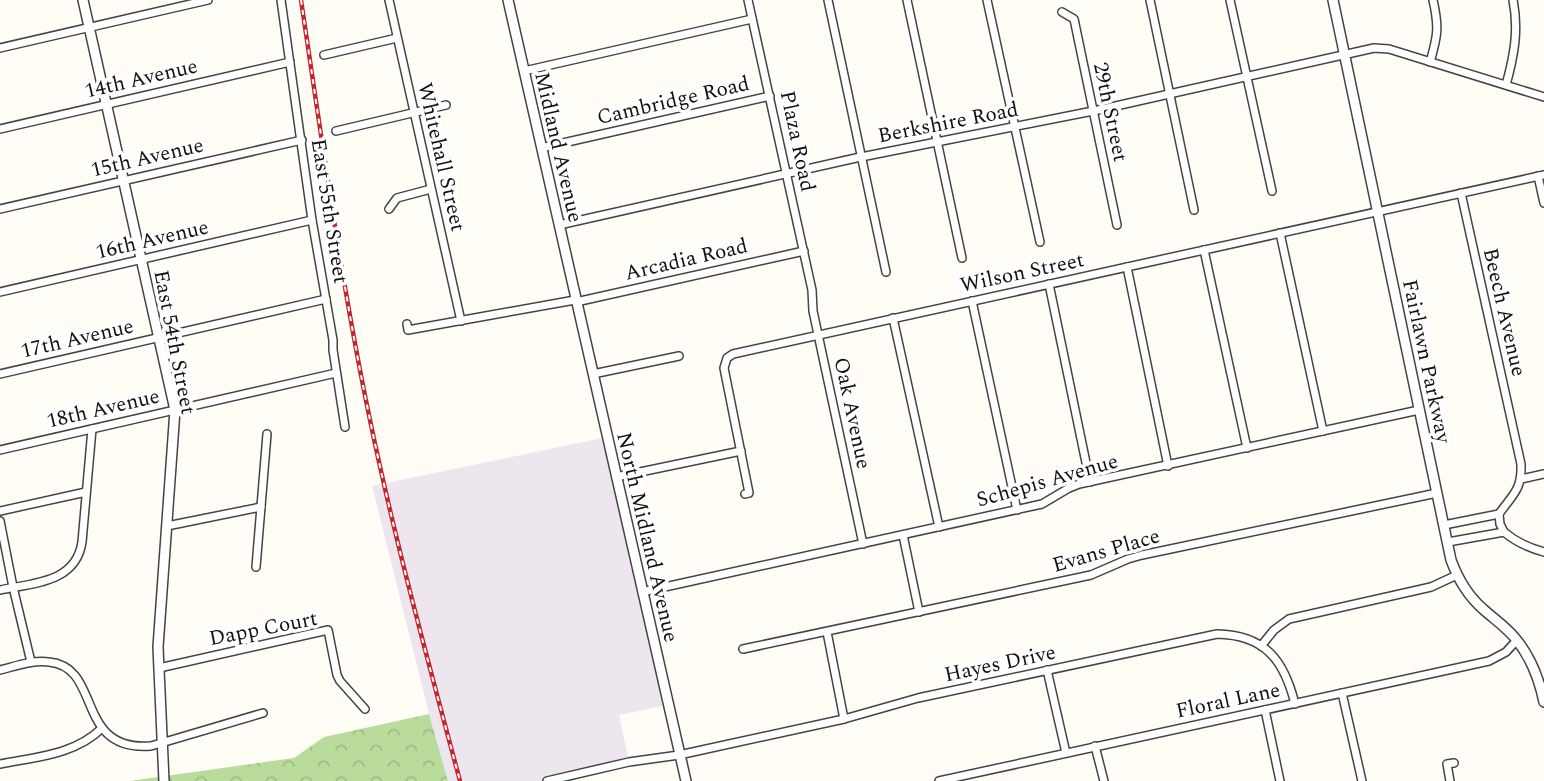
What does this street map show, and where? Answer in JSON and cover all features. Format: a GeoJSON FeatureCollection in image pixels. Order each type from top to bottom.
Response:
{"type":"FeatureCollection","features":[{"type":"Feature","properties":{"kind":"street","name":"East 54th Street"},"geometry":{"type":"LineString","coordinates":[[83,0],[174,410],[158,648],[163,781]]}},
{"type":"Feature","properties":{"kind":"street"},"geometry":{"type":"LineString","coordinates":[[0,48],[208,0]]}},
{"type":"Feature","properties":{"kind":"street","name":"East 55th Street"},"geometry":{"type":"LineString","coordinates":[[281,0],[345,427]]}},
{"type":"Feature","properties":{"kind":"street","name":"Whitehall Street"},"geometry":{"type":"LineString","coordinates":[[389,0],[461,321]]}},
{"type":"Feature","properties":{"kind":"street","name":"Midland Avenue"},"geometry":{"type":"LineString","coordinates":[[508,0],[576,301]]}},
{"type":"Feature","properties":{"kind":"street","name":"Plaza Road"},"geometry":{"type":"LineString","coordinates":[[748,0],[812,290]]}},
{"type":"Feature","properties":{"kind":"street"},"geometry":{"type":"LineString","coordinates":[[828,0],[886,272]]}},
{"type":"Feature","properties":{"kind":"street"},"geometry":{"type":"LineString","coordinates":[[907,0],[962,258]]}},
{"type":"Feature","properties":{"kind":"street"},"geometry":{"type":"LineString","coordinates":[[987,0],[1040,242]]}},
{"type":"Feature","properties":{"kind":"street"},"geometry":{"type":"LineString","coordinates":[[1150,0],[1195,210]]}},
{"type":"Feature","properties":{"kind":"street"},"geometry":{"type":"LineString","coordinates":[[1230,0],[1272,191]]}},
{"type":"Feature","properties":{"kind":"street","name":"Fairlawn Parkway"},"geometry":{"type":"LineString","coordinates":[[1333,0],[1451,560],[1472,598],[1517,640],[1525,652],[1537,674],[1544,702]]}},
{"type":"Feature","properties":{"kind":"street"},"geometry":{"type":"LineString","coordinates":[[1430,62],[1438,30],[1433,0]]}},
{"type":"Feature","properties":{"kind":"street"},"geometry":{"type":"LineString","coordinates":[[1506,86],[1516,41],[1513,0]]}},
{"type":"Feature","properties":{"kind":"street","name":"29th Street"},"geometry":{"type":"LineString","coordinates":[[1062,12],[1074,19],[1117,225]]}},
{"type":"Feature","properties":{"kind":"street"},"geometry":{"type":"LineString","coordinates":[[524,71],[752,19]]}},
{"type":"Feature","properties":{"kind":"street"},"geometry":{"type":"LineString","coordinates":[[324,55],[397,38]]}},
{"type":"Feature","properties":{"kind":"street","name":"Berkshire Road"},"geometry":{"type":"LineString","coordinates":[[559,225],[862,157],[1093,111],[1344,53],[1382,48],[1544,97]]}},
{"type":"Feature","properties":{"kind":"street","name":"14th Avenue"},"geometry":{"type":"LineString","coordinates":[[0,129],[290,62]]}},
{"type":"Feature","properties":{"kind":"street","name":"Cambridge Road"},"geometry":{"type":"LineString","coordinates":[[541,148],[770,96]]}},
{"type":"Feature","properties":{"kind":"street"},"geometry":{"type":"LineString","coordinates":[[335,131],[446,105]]}},
{"type":"Feature","properties":{"kind":"street","name":"15th Avenue"},"geometry":{"type":"LineString","coordinates":[[0,208],[302,140]]}},
{"type":"Feature","properties":{"kind":"street"},"geometry":{"type":"LineString","coordinates":[[1541,176],[1544,204]]}},
{"type":"Feature","properties":{"kind":"street","name":"Wilson Street"},"geometry":{"type":"LineString","coordinates":[[741,451],[724,368],[727,358],[733,354],[1541,176]]}},
{"type":"Feature","properties":{"kind":"street"},"geometry":{"type":"LineString","coordinates":[[389,209],[397,198],[431,189]]}},
{"type":"Feature","properties":{"kind":"street","name":"Beech Avenue"},"geometry":{"type":"LineString","coordinates":[[1461,194],[1521,464],[1521,479]]}},
{"type":"Feature","properties":{"kind":"street","name":"16th Avenue"},"geometry":{"type":"LineString","coordinates":[[0,292],[312,220]]}},
{"type":"Feature","properties":{"kind":"street"},"geometry":{"type":"LineString","coordinates":[[1280,233],[1322,431]]}},
{"type":"Feature","properties":{"kind":"street"},"geometry":{"type":"LineString","coordinates":[[1204,250],[1247,448]]}},
{"type":"Feature","properties":{"kind":"street","name":"Arcadia Road"},"geometry":{"type":"LineString","coordinates":[[407,324],[408,330],[576,301],[804,251]]}},
{"type":"Feature","properties":{"kind":"street"},"geometry":{"type":"LineString","coordinates":[[1127,267],[1168,466]]}},
{"type":"Feature","properties":{"kind":"street"},"geometry":{"type":"LineString","coordinates":[[1049,284],[1090,482]]}},
{"type":"Feature","properties":{"kind":"street","name":"Oak Avenue"},"geometry":{"type":"LineString","coordinates":[[812,290],[813,311],[863,544]]}},
{"type":"Feature","properties":{"kind":"street","name":"17th Avenue"},"geometry":{"type":"LineString","coordinates":[[0,374],[326,299]]}},
{"type":"Feature","properties":{"kind":"street","name":"North Midland Avenue"},"geometry":{"type":"LineString","coordinates":[[576,301],[686,781]]}},
{"type":"Feature","properties":{"kind":"street"},"geometry":{"type":"LineString","coordinates":[[972,301],[1017,510]]}},
{"type":"Feature","properties":{"kind":"street"},"geometry":{"type":"LineString","coordinates":[[893,318],[939,527]]}},
{"type":"Feature","properties":{"kind":"street"},"geometry":{"type":"LineString","coordinates":[[593,374],[679,356]]}},
{"type":"Feature","properties":{"kind":"street","name":"18th Avenue"},"geometry":{"type":"LineString","coordinates":[[0,450],[336,373]]}},
{"type":"Feature","properties":{"kind":"street","name":"Schepis Avenue"},"geometry":{"type":"LineString","coordinates":[[642,592],[1017,510],[1042,504],[1069,488],[1090,482],[1419,410]]}},
{"type":"Feature","properties":{"kind":"street"},"geometry":{"type":"LineString","coordinates":[[0,590],[54,578],[74,565],[81,550],[92,429]]}},
{"type":"Feature","properties":{"kind":"street"},"geometry":{"type":"LineString","coordinates":[[256,567],[267,434]]}},
{"type":"Feature","properties":{"kind":"street"},"geometry":{"type":"LineString","coordinates":[[616,477],[741,451],[749,493],[745,494]]}},
{"type":"Feature","properties":{"kind":"street"},"geometry":{"type":"LineString","coordinates":[[1444,525],[1499,514],[1518,489],[1521,479],[1544,474]]}},
{"type":"Feature","properties":{"kind":"street"},"geometry":{"type":"LineString","coordinates":[[0,511],[86,492]]}},
{"type":"Feature","properties":{"kind":"street","name":"Evans Place"},"geometry":{"type":"LineString","coordinates":[[743,649],[1091,575],[1142,555],[1437,493]]}},
{"type":"Feature","properties":{"kind":"street"},"geometry":{"type":"LineString","coordinates":[[167,526],[261,507]]}},
{"type":"Feature","properties":{"kind":"street"},"geometry":{"type":"LineString","coordinates":[[1499,514],[1500,524],[1511,538],[1544,552]]}},
{"type":"Feature","properties":{"kind":"street"},"geometry":{"type":"LineString","coordinates":[[0,521],[31,662]]}},
{"type":"Feature","properties":{"kind":"street"},"geometry":{"type":"LineString","coordinates":[[1448,542],[1504,532]]}},
{"type":"Feature","properties":{"kind":"street"},"geometry":{"type":"LineString","coordinates":[[903,535],[919,612]]}},
{"type":"Feature","properties":{"kind":"street"},"geometry":{"type":"LineString","coordinates":[[1295,704],[1285,673],[1273,656],[1261,646],[1273,630],[1289,619],[1431,587],[1457,575]]}},
{"type":"Feature","properties":{"kind":"street","name":"Dapp Court"},"geometry":{"type":"LineString","coordinates":[[159,668],[328,630],[337,675],[365,709]]}},
{"type":"Feature","properties":{"kind":"street"},"geometry":{"type":"LineString","coordinates":[[827,632],[844,719]]}},
{"type":"Feature","properties":{"kind":"street","name":"Hayes Drive"},"geometry":{"type":"LineString","coordinates":[[547,781],[629,762],[680,755],[844,719],[918,698],[1213,635],[1239,636],[1261,646]]}},
{"type":"Feature","properties":{"kind":"street","name":"Floral Lane"},"geometry":{"type":"LineString","coordinates":[[940,781],[1489,661],[1506,652],[1517,640]]}},
{"type":"Feature","properties":{"kind":"street"},"geometry":{"type":"LineString","coordinates":[[0,670],[31,662],[55,663],[71,671],[82,684],[95,719],[102,728],[114,738],[132,746],[162,743],[263,713]]}},
{"type":"Feature","properties":{"kind":"street"},"geometry":{"type":"LineString","coordinates":[[1047,670],[1066,753]]}},
{"type":"Feature","properties":{"kind":"street"},"geometry":{"type":"LineString","coordinates":[[1342,693],[1362,781]]}},
{"type":"Feature","properties":{"kind":"street"},"geometry":{"type":"LineString","coordinates":[[1265,710],[1280,781]]}},
{"type":"Feature","properties":{"kind":"street"},"geometry":{"type":"LineString","coordinates":[[0,764],[67,750],[86,742],[102,728]]}},
{"type":"Feature","properties":{"kind":"street"},"geometry":{"type":"LineString","coordinates":[[1095,746],[1104,781]]}},
{"type":"Feature","properties":{"kind":"street"},"geometry":{"type":"LineString","coordinates":[[1450,781],[1447,764],[1454,763]]}},
{"type":"Feature","properties":{"kind":"shaded area"},"geometry":{"type":"Polygon","coordinates":[[[607,437],[668,705],[619,715],[629,762],[548,781],[448,781],[372,486],[607,437]]]}},
{"type":"Feature","properties":{"kind":"green space"},"geometry":{"type":"Polygon","coordinates":[[[429,714],[448,781],[130,781],[294,758],[324,737],[429,714]]]}},
{"type":"Feature","properties":{"kind":"railway"},"geometry":{"type":"LineString","coordinates":[[301,0],[341,263],[370,420],[401,556],[460,781]]}}]}
